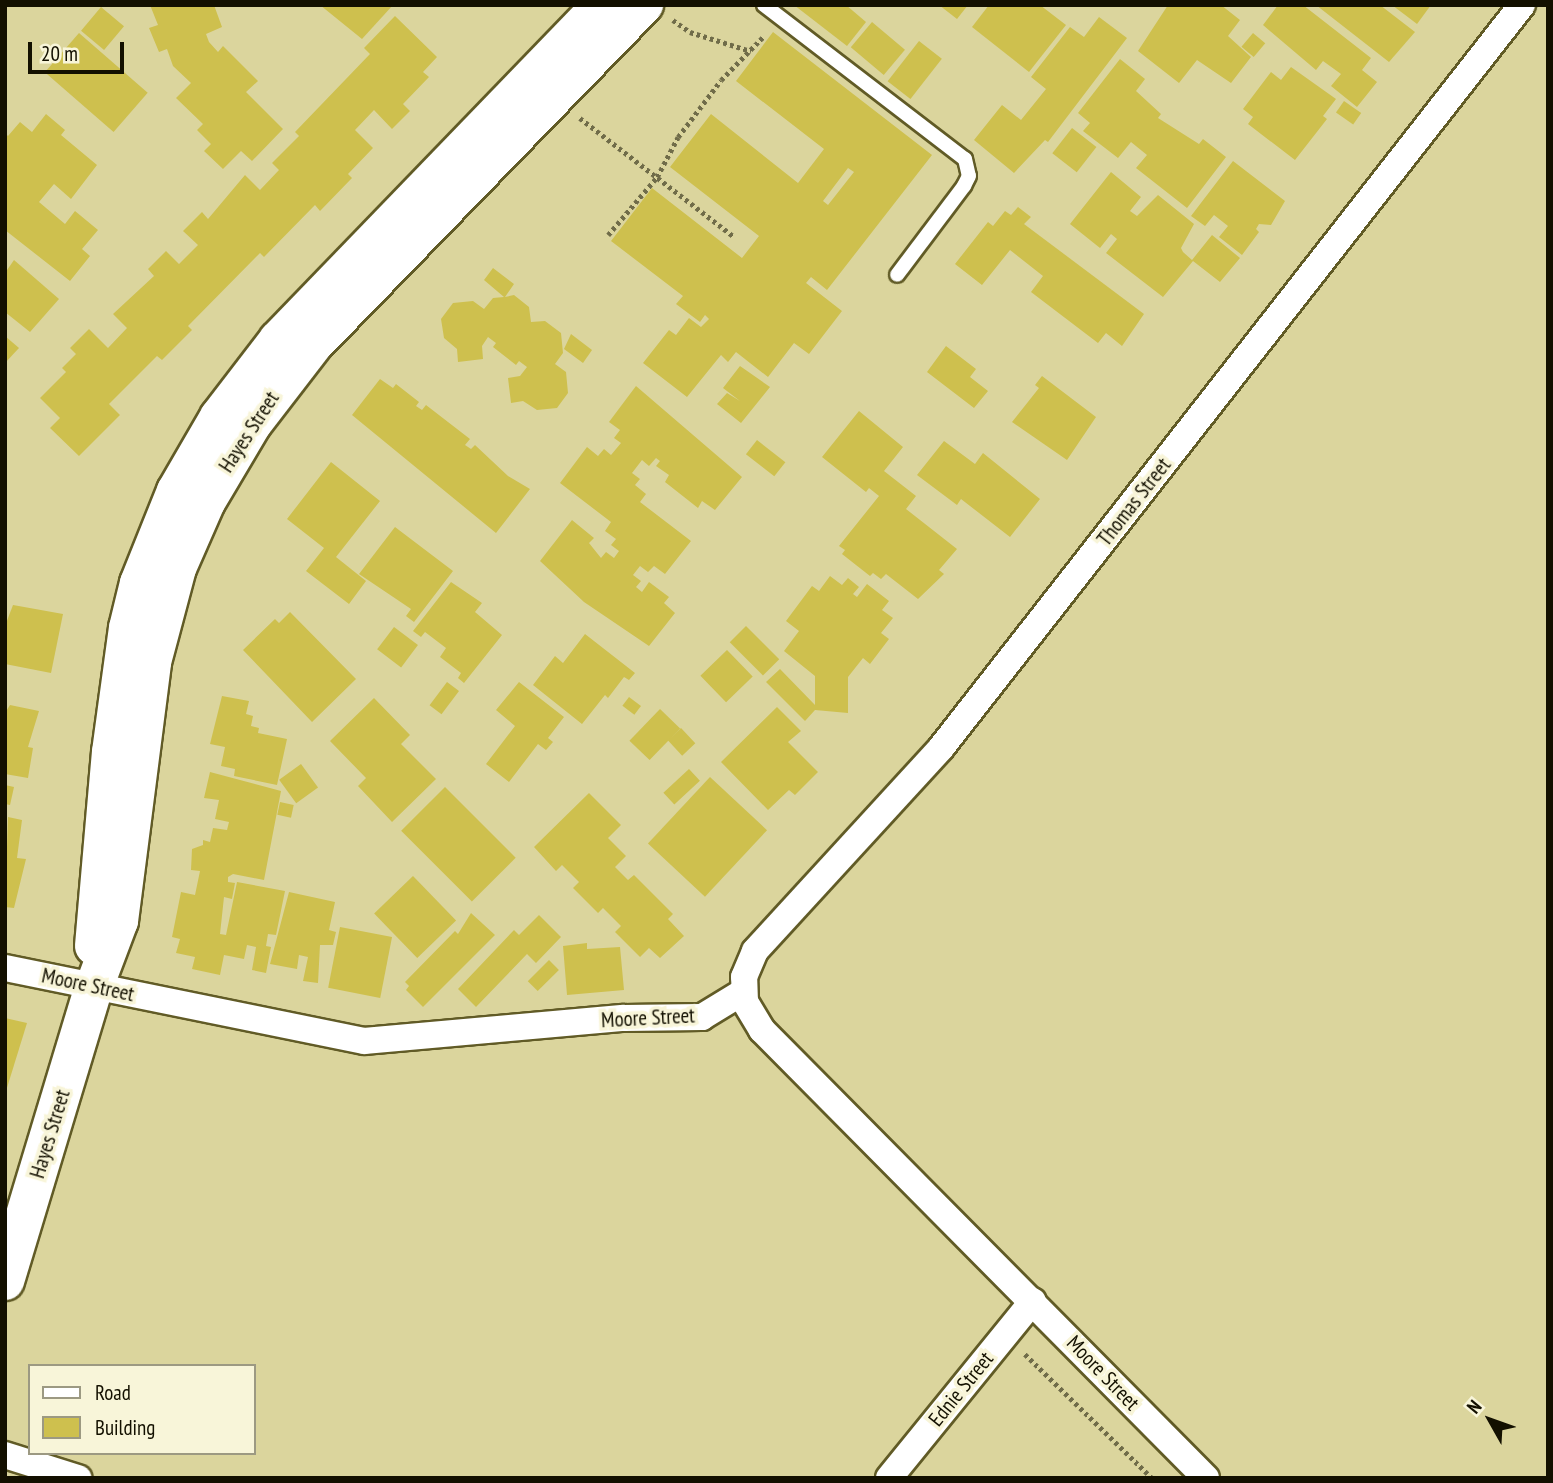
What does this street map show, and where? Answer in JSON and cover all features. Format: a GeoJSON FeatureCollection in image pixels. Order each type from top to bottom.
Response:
{"type":"FeatureCollection","features":[{"type":"Feature","properties":{"kind":"street","name":"Hayes Street"},"geometry":{"type":"LineString","coordinates":[[94,987],[94,916],[119,680],[139,583],[176,491],[219,417],[285,332],[602,5]]}},
{"type":"Feature","properties":{"kind":"street","name":"Thomas Street"},"geometry":{"type":"LineString","coordinates":[[743,992],[746,969],[755,951],[889,809],[941,747],[1522,5]]}},
{"type":"Feature","properties":{"kind":"street","name":"Hayes Street"},"geometry":{"type":"LineString","coordinates":[[5,1281],[94,987],[119,921],[146,704],[159,630],[177,568],[227,463],[313,345],[655,10]]}},
{"type":"Feature","properties":{"kind":"street","name":"Moore Street"},"geometry":{"type":"LineString","coordinates":[[5,968],[372,1041],[624,1018],[702,1017],[743,992],[747,1008],[762,1030],[1206,1478]]}},
{"type":"Feature","properties":{"kind":"street","name":"Ednie Street"},"geometry":{"type":"LineString","coordinates":[[889,1478],[1033,1301]]}},
{"type":"Feature","properties":{"kind":"street"},"geometry":{"type":"LineString","coordinates":[[5,1455],[78,1478]]}},
{"type":"Feature","properties":{"kind":"lane"},"geometry":{"type":"LineString","coordinates":[[764,5],[965,159],[968,176],[964,186],[897,275]]}},
{"type":"Feature","properties":{"kind":"path"},"geometry":{"type":"LineString","coordinates":[[655,10],[690,32],[751,51]]}},
{"type":"Feature","properties":{"kind":"path"},"geometry":{"type":"LineString","coordinates":[[608,236],[657,177],[678,137],[721,80],[764,36]]}},
{"type":"Feature","properties":{"kind":"path"},"geometry":{"type":"LineString","coordinates":[[574,113],[733,236]]}},
{"type":"Feature","properties":{"kind":"path"},"geometry":{"type":"LineString","coordinates":[[1020,1349],[1152,1478]]}},
{"type":"Feature","properties":{"kind":"building"},"geometry":{"type":"Polygon","coordinates":[[[150,5],[214,5],[222,27],[206,34],[209,42],[218,52],[223,46],[258,81],[246,92],[283,129],[252,161],[241,151],[223,169],[204,151],[211,144],[197,130],[203,124],[176,98],[191,83],[173,66],[167,49],[159,52],[149,28],[158,25],[150,5]]]}},
{"type":"Feature","properties":{"kind":"building"},"geometry":{"type":"Polygon","coordinates":[[[320,5],[393,5],[362,39],[320,5]]]}},
{"type":"Feature","properties":{"kind":"building"},"geometry":{"type":"Polygon","coordinates":[[[794,5],[846,5],[866,22],[847,46],[794,5]]]}},
{"type":"Feature","properties":{"kind":"building"},"geometry":{"type":"Polygon","coordinates":[[[939,5],[968,5],[957,19],[939,5]]]}},
{"type":"Feature","properties":{"kind":"building"},"geometry":{"type":"Polygon","coordinates":[[[989,5],[1040,5],[1066,25],[1029,72],[972,27],[989,5]]]}},
{"type":"Feature","properties":{"kind":"building"},"geometry":{"type":"Polygon","coordinates":[[[1168,5],[1221,5],[1240,20],[1228,36],[1251,57],[1231,83],[1197,60],[1179,83],[1138,51],[1168,5]]]}},
{"type":"Feature","properties":{"kind":"building"},"geometry":{"type":"Polygon","coordinates":[[[1278,5],[1303,5],[1371,58],[1362,70],[1377,82],[1357,107],[1331,86],[1341,74],[1323,61],[1316,70],[1263,25],[1278,5]]]}},
{"type":"Feature","properties":{"kind":"building"},"geometry":{"type":"Polygon","coordinates":[[[1316,5],[1380,5],[1415,32],[1389,62],[1316,5]]]}},
{"type":"Feature","properties":{"kind":"building"},"geometry":{"type":"Polygon","coordinates":[[[1392,5],[1431,5],[1417,24],[1392,5]]]}},
{"type":"Feature","properties":{"kind":"building"},"geometry":{"type":"Polygon","coordinates":[[[101,7],[124,26],[104,50],[81,31],[101,7]]]}},
{"type":"Feature","properties":{"kind":"building"},"geometry":{"type":"Polygon","coordinates":[[[395,16],[437,57],[423,72],[429,77],[403,104],[410,111],[392,129],[374,110],[355,130],[373,148],[348,174],[352,178],[320,211],[315,205],[264,257],[260,253],[188,326],[192,330],[162,360],[157,356],[109,404],[120,415],[79,456],[50,428],[60,418],[40,398],[66,372],[62,368],[76,354],[70,348],[89,329],[108,348],[127,328],[113,314],[154,276],[148,269],[166,251],[179,264],[198,245],[183,231],[202,212],[208,219],[245,175],[260,190],[279,170],[272,163],[299,136],[295,132],[370,54],[364,48],[395,16]]]}},
{"type":"Feature","properties":{"kind":"building"},"geometry":{"type":"Polygon","coordinates":[[[1099,17],[1127,38],[1048,142],[1045,140],[1014,173],[974,140],[1002,105],[1021,120],[1046,89],[1031,77],[1070,27],[1084,37],[1099,17]]]}},
{"type":"Feature","properties":{"kind":"building"},"geometry":{"type":"Polygon","coordinates":[[[872,22],[905,50],[884,75],[851,47],[872,22]]]}},
{"type":"Feature","properties":{"kind":"building"},"geometry":{"type":"Polygon","coordinates":[[[773,32],[932,155],[827,290],[811,277],[806,283],[842,311],[809,354],[794,343],[768,377],[736,352],[728,362],[721,355],[687,397],[643,363],[669,330],[676,335],[689,318],[701,327],[709,319],[705,315],[700,322],[676,304],[683,296],[611,241],[652,188],[742,258],[759,236],[670,167],[711,114],[798,183],[824,149],[736,81],[773,32]],[[848,168],[823,201],[828,205],[854,172],[848,168]]]}},
{"type":"Feature","properties":{"kind":"building"},"geometry":{"type":"Polygon","coordinates":[[[79,33],[148,93],[114,132],[45,72],[79,33]]]}},
{"type":"Feature","properties":{"kind":"building"},"geometry":{"type":"Polygon","coordinates":[[[1253,33],[1265,43],[1254,57],[1241,47],[1253,33]]]}},
{"type":"Feature","properties":{"kind":"building"},"geometry":{"type":"Polygon","coordinates":[[[919,41],[942,59],[910,99],[888,81],[919,41]]]}},
{"type":"Feature","properties":{"kind":"building"},"geometry":{"type":"Polygon","coordinates":[[[1120,59],[1145,79],[1136,91],[1161,114],[1158,118],[1199,144],[1203,139],[1226,157],[1187,208],[1136,168],[1147,155],[1131,142],[1118,158],[1083,131],[1090,123],[1078,113],[1120,59]]]}},
{"type":"Feature","properties":{"kind":"building"},"geometry":{"type":"Polygon","coordinates":[[[1291,67],[1336,99],[1323,116],[1327,119],[1295,160],[1248,124],[1253,117],[1243,109],[1271,72],[1281,80],[1291,67]]]}},
{"type":"Feature","properties":{"kind":"building"},"geometry":{"type":"Polygon","coordinates":[[[1344,101],[1361,113],[1353,125],[1336,112],[1344,101]]]}},
{"type":"Feature","properties":{"kind":"building"},"geometry":{"type":"Polygon","coordinates":[[[46,114],[65,130],[61,135],[97,165],[71,199],[54,184],[39,202],[65,224],[75,211],[98,230],[82,249],[90,256],[70,281],[5,230],[5,133],[8,136],[20,122],[32,132],[46,114]]]}},
{"type":"Feature","properties":{"kind":"building"},"geometry":{"type":"Polygon","coordinates":[[[1072,128],[1096,147],[1077,172],[1052,153],[1072,128]]]}},
{"type":"Feature","properties":{"kind":"building"},"geometry":{"type":"Polygon","coordinates":[[[1233,161],[1285,201],[1271,225],[1259,224],[1256,229],[1259,232],[1242,255],[1219,237],[1228,226],[1214,215],[1205,226],[1191,216],[1233,161]]]}},
{"type":"Feature","properties":{"kind":"building"},"geometry":{"type":"Polygon","coordinates":[[[1111,172],[1141,197],[1130,211],[1137,216],[1158,195],[1194,224],[1181,248],[1192,260],[1212,235],[1240,258],[1220,282],[1193,261],[1163,297],[1106,253],[1117,239],[1111,234],[1100,248],[1070,224],[1111,172]]]}},
{"type":"Feature","properties":{"kind":"building"},"geometry":{"type":"Polygon","coordinates":[[[1018,207],[1031,217],[1024,224],[1144,314],[1122,346],[1106,333],[1098,343],[1031,292],[1043,276],[1010,250],[982,285],[955,264],[988,222],[993,226],[1005,211],[1011,215],[1018,207]]]}},
{"type":"Feature","properties":{"kind":"building"},"geometry":{"type":"Polygon","coordinates":[[[14,260],[59,299],[30,332],[5,312],[5,273],[14,260]]]}},
{"type":"Feature","properties":{"kind":"building"},"geometry":{"type":"Polygon","coordinates":[[[493,268],[514,284],[505,297],[514,295],[529,307],[531,322],[545,321],[561,333],[563,353],[555,364],[566,372],[568,393],[557,408],[537,410],[523,401],[511,403],[508,378],[520,376],[527,367],[519,361],[516,365],[493,347],[496,343],[488,337],[482,346],[483,359],[458,362],[457,349],[444,338],[441,319],[453,303],[473,301],[484,309],[493,298],[504,297],[484,280],[493,268]]]}},
{"type":"Feature","properties":{"kind":"building"},"geometry":{"type":"Polygon","coordinates":[[[571,334],[592,350],[583,363],[564,349],[571,334]]]}},
{"type":"Feature","properties":{"kind":"building"},"geometry":{"type":"Polygon","coordinates":[[[5,336],[19,348],[5,363],[5,336]]]}},
{"type":"Feature","properties":{"kind":"building"},"geometry":{"type":"Polygon","coordinates":[[[946,346],[976,369],[970,377],[988,391],[974,408],[927,372],[946,346]]]}},
{"type":"Feature","properties":{"kind":"building"},"geometry":{"type":"Polygon","coordinates":[[[740,366],[770,387],[741,423],[717,404],[727,393],[740,401],[723,388],[740,366]]]}},
{"type":"Feature","properties":{"kind":"building"},"geometry":{"type":"Polygon","coordinates":[[[1042,376],[1096,417],[1067,460],[1012,422],[1039,388],[1035,385],[1042,376]]]}},
{"type":"Feature","properties":{"kind":"building"},"geometry":{"type":"Polygon","coordinates":[[[380,379],[393,388],[396,384],[419,402],[416,406],[422,410],[426,405],[470,439],[465,445],[471,449],[475,445],[508,476],[530,489],[496,533],[352,415],[380,379]]]}},
{"type":"Feature","properties":{"kind":"building"},"geometry":{"type":"Polygon","coordinates":[[[636,386],[742,477],[715,510],[702,501],[698,508],[665,482],[669,475],[656,466],[660,461],[656,458],[649,466],[642,460],[632,473],[640,479],[635,485],[646,494],[640,502],[691,541],[665,574],[654,566],[648,572],[640,566],[633,575],[641,581],[636,587],[642,592],[649,582],[669,597],[664,603],[675,613],[649,646],[584,602],[540,561],[572,520],[594,538],[589,543],[601,558],[606,552],[614,558],[619,551],[611,545],[616,539],[605,531],[611,522],[560,483],[587,447],[598,456],[604,449],[611,455],[621,443],[614,438],[620,430],[609,422],[636,386]]]}},
{"type":"Feature","properties":{"kind":"building"},"geometry":{"type":"Polygon","coordinates":[[[859,411],[903,447],[884,471],[916,496],[906,509],[957,549],[939,570],[944,574],[918,599],[886,574],[881,579],[873,573],[870,576],[842,554],[845,550],[839,546],[879,496],[869,488],[866,492],[822,457],[859,411]]]}},
{"type":"Feature","properties":{"kind":"building"},"geometry":{"type":"Polygon","coordinates":[[[757,440],[785,462],[774,476],[746,454],[757,440]]]}},
{"type":"Feature","properties":{"kind":"building"},"geometry":{"type":"Polygon","coordinates":[[[944,441],[975,464],[983,453],[1040,499],[1010,537],[961,499],[957,505],[917,475],[944,441]]]}},
{"type":"Feature","properties":{"kind":"building"},"geometry":{"type":"Polygon","coordinates":[[[331,462],[380,501],[336,557],[366,581],[349,604],[306,571],[324,548],[287,519],[331,462]]]}},
{"type":"Feature","properties":{"kind":"building"},"geometry":{"type":"Polygon","coordinates":[[[395,527],[453,571],[414,622],[406,616],[411,609],[359,574],[395,527]]]}},
{"type":"Feature","properties":{"kind":"building"},"geometry":{"type":"Polygon","coordinates":[[[830,576],[842,585],[848,578],[859,587],[853,594],[857,597],[867,584],[889,601],[882,610],[893,618],[881,633],[889,639],[870,664],[863,658],[848,677],[848,713],[815,710],[805,721],[766,682],[780,669],[815,705],[815,676],[784,651],[799,631],[786,621],[812,586],[819,591],[830,576]]]}},
{"type":"Feature","properties":{"kind":"building"},"geometry":{"type":"Polygon","coordinates":[[[451,582],[482,603],[475,612],[502,635],[464,683],[458,678],[461,673],[440,657],[446,648],[425,632],[421,637],[413,631],[451,582]]]}},
{"type":"Feature","properties":{"kind":"building"},"geometry":{"type":"Polygon","coordinates":[[[13,605],[63,614],[51,673],[5,664],[5,626],[13,605]]]}},
{"type":"Feature","properties":{"kind":"building"},"geometry":{"type":"Polygon","coordinates":[[[290,612],[356,679],[312,722],[243,650],[275,619],[279,623],[290,612]]]}},
{"type":"Feature","properties":{"kind":"building"},"geometry":{"type":"Polygon","coordinates":[[[746,626],[779,659],[763,675],[730,642],[746,626]]]}},
{"type":"Feature","properties":{"kind":"building"},"geometry":{"type":"Polygon","coordinates":[[[394,627],[418,645],[401,667],[377,649],[394,627]]]}},
{"type":"Feature","properties":{"kind":"building"},"geometry":{"type":"Polygon","coordinates":[[[585,634],[635,673],[629,680],[624,677],[608,698],[605,695],[582,724],[533,685],[555,656],[563,663],[585,634]]]}},
{"type":"Feature","properties":{"kind":"building"},"geometry":{"type":"Polygon","coordinates":[[[727,650],[753,677],[726,702],[700,676],[727,650]]]}},
{"type":"Feature","properties":{"kind":"building"},"geometry":{"type":"Polygon","coordinates":[[[447,682],[459,691],[442,714],[430,705],[447,682]]]}},
{"type":"Feature","properties":{"kind":"building"},"geometry":{"type":"Polygon","coordinates":[[[519,682],[564,717],[548,738],[553,742],[546,750],[538,744],[509,782],[486,764],[515,726],[496,710],[519,682]]]}},
{"type":"Feature","properties":{"kind":"building"},"geometry":{"type":"Polygon","coordinates":[[[222,696],[249,701],[246,714],[253,716],[251,726],[259,728],[258,733],[287,739],[277,785],[234,776],[235,769],[221,766],[225,747],[210,744],[222,696]]]}},
{"type":"Feature","properties":{"kind":"building"},"geometry":{"type":"Polygon","coordinates":[[[629,697],[641,706],[634,715],[622,706],[629,697]]]}},
{"type":"Feature","properties":{"kind":"building"},"geometry":{"type":"Polygon","coordinates":[[[374,698],[410,735],[401,744],[436,779],[392,822],[358,786],[366,778],[330,741],[374,698]]]}},
{"type":"Feature","properties":{"kind":"building"},"geometry":{"type":"Polygon","coordinates":[[[10,705],[39,711],[28,747],[33,748],[28,778],[5,774],[5,713],[10,705]]]}},
{"type":"Feature","properties":{"kind":"building"},"geometry":{"type":"Polygon","coordinates":[[[777,707],[801,731],[788,742],[818,772],[795,795],[789,790],[768,810],[721,762],[777,707]]]}},
{"type":"Feature","properties":{"kind":"building"},"geometry":{"type":"Polygon","coordinates":[[[660,709],[680,728],[650,760],[629,741],[660,709]]]}},
{"type":"Feature","properties":{"kind":"building"},"geometry":{"type":"Polygon","coordinates":[[[681,728],[695,743],[682,756],[668,740],[681,728]]]}},
{"type":"Feature","properties":{"kind":"building"},"geometry":{"type":"Polygon","coordinates":[[[301,764],[318,787],[296,803],[279,780],[301,764]]]}},
{"type":"Feature","properties":{"kind":"building"},"geometry":{"type":"Polygon","coordinates":[[[689,769],[700,781],[674,805],[663,793],[689,769]]]}},
{"type":"Feature","properties":{"kind":"building"},"geometry":{"type":"Polygon","coordinates":[[[210,772],[281,791],[264,880],[233,874],[228,877],[228,882],[235,883],[232,899],[224,897],[220,934],[226,935],[237,882],[285,891],[276,935],[268,934],[266,946],[271,947],[266,973],[252,970],[256,947],[247,945],[244,959],[224,955],[220,975],[192,969],[195,957],[176,953],[180,939],[172,937],[181,892],[195,895],[200,871],[191,870],[192,849],[203,845],[203,840],[210,842],[213,828],[227,830],[229,822],[215,819],[219,800],[204,798],[210,772]]]}},
{"type":"Feature","properties":{"kind":"building"},"geometry":{"type":"Polygon","coordinates":[[[710,777],[767,830],[705,897],[648,844],[710,777]]]}},
{"type":"Feature","properties":{"kind":"building"},"geometry":{"type":"Polygon","coordinates":[[[5,785],[14,787],[10,805],[5,804],[5,785]]]}},
{"type":"Feature","properties":{"kind":"building"},"geometry":{"type":"Polygon","coordinates":[[[445,787],[516,858],[472,902],[401,831],[445,787]]]}},
{"type":"Feature","properties":{"kind":"building"},"geometry":{"type":"Polygon","coordinates":[[[589,793],[621,825],[608,838],[626,856],[615,867],[628,880],[634,875],[673,914],[668,919],[684,936],[660,958],[649,948],[640,957],[615,932],[621,926],[603,908],[598,913],[573,888],[579,882],[562,865],[556,871],[534,847],[589,793]]]}},
{"type":"Feature","properties":{"kind":"building"},"geometry":{"type":"Polygon","coordinates":[[[280,802],[294,805],[291,818],[277,815],[280,802]]]}},
{"type":"Feature","properties":{"kind":"building"},"geometry":{"type":"Polygon","coordinates":[[[8,817],[22,820],[17,858],[26,859],[14,908],[5,907],[8,817]]]}},
{"type":"Feature","properties":{"kind":"building"},"geometry":{"type":"Polygon","coordinates":[[[413,876],[456,921],[417,958],[374,914],[413,876]]]}},
{"type":"Feature","properties":{"kind":"building"},"geometry":{"type":"Polygon","coordinates":[[[289,892],[335,902],[329,930],[336,932],[333,945],[320,945],[318,983],[303,981],[308,957],[299,955],[297,969],[270,964],[289,892]]]}},
{"type":"Feature","properties":{"kind":"building"},"geometry":{"type":"Polygon","coordinates":[[[471,913],[495,935],[423,1007],[406,990],[409,986],[405,982],[455,931],[458,934],[471,913]]]}},
{"type":"Feature","properties":{"kind":"building"},"geometry":{"type":"Polygon","coordinates":[[[539,915],[561,937],[536,963],[527,954],[476,1007],[458,989],[514,930],[519,935],[539,915]]]}},
{"type":"Feature","properties":{"kind":"building"},"geometry":{"type":"Polygon","coordinates":[[[340,927],[392,937],[380,998],[328,988],[340,927]]]}},
{"type":"Feature","properties":{"kind":"building"},"geometry":{"type":"Polygon","coordinates":[[[587,943],[587,949],[620,947],[624,990],[567,995],[563,946],[587,943]]]}},
{"type":"Feature","properties":{"kind":"building"},"geometry":{"type":"Polygon","coordinates":[[[549,960],[559,970],[538,991],[528,981],[549,960]]]}},
{"type":"Feature","properties":{"kind":"building"},"geometry":{"type":"Polygon","coordinates":[[[5,1018],[27,1023],[6,1091],[5,1091],[5,1018]]]}}]}
